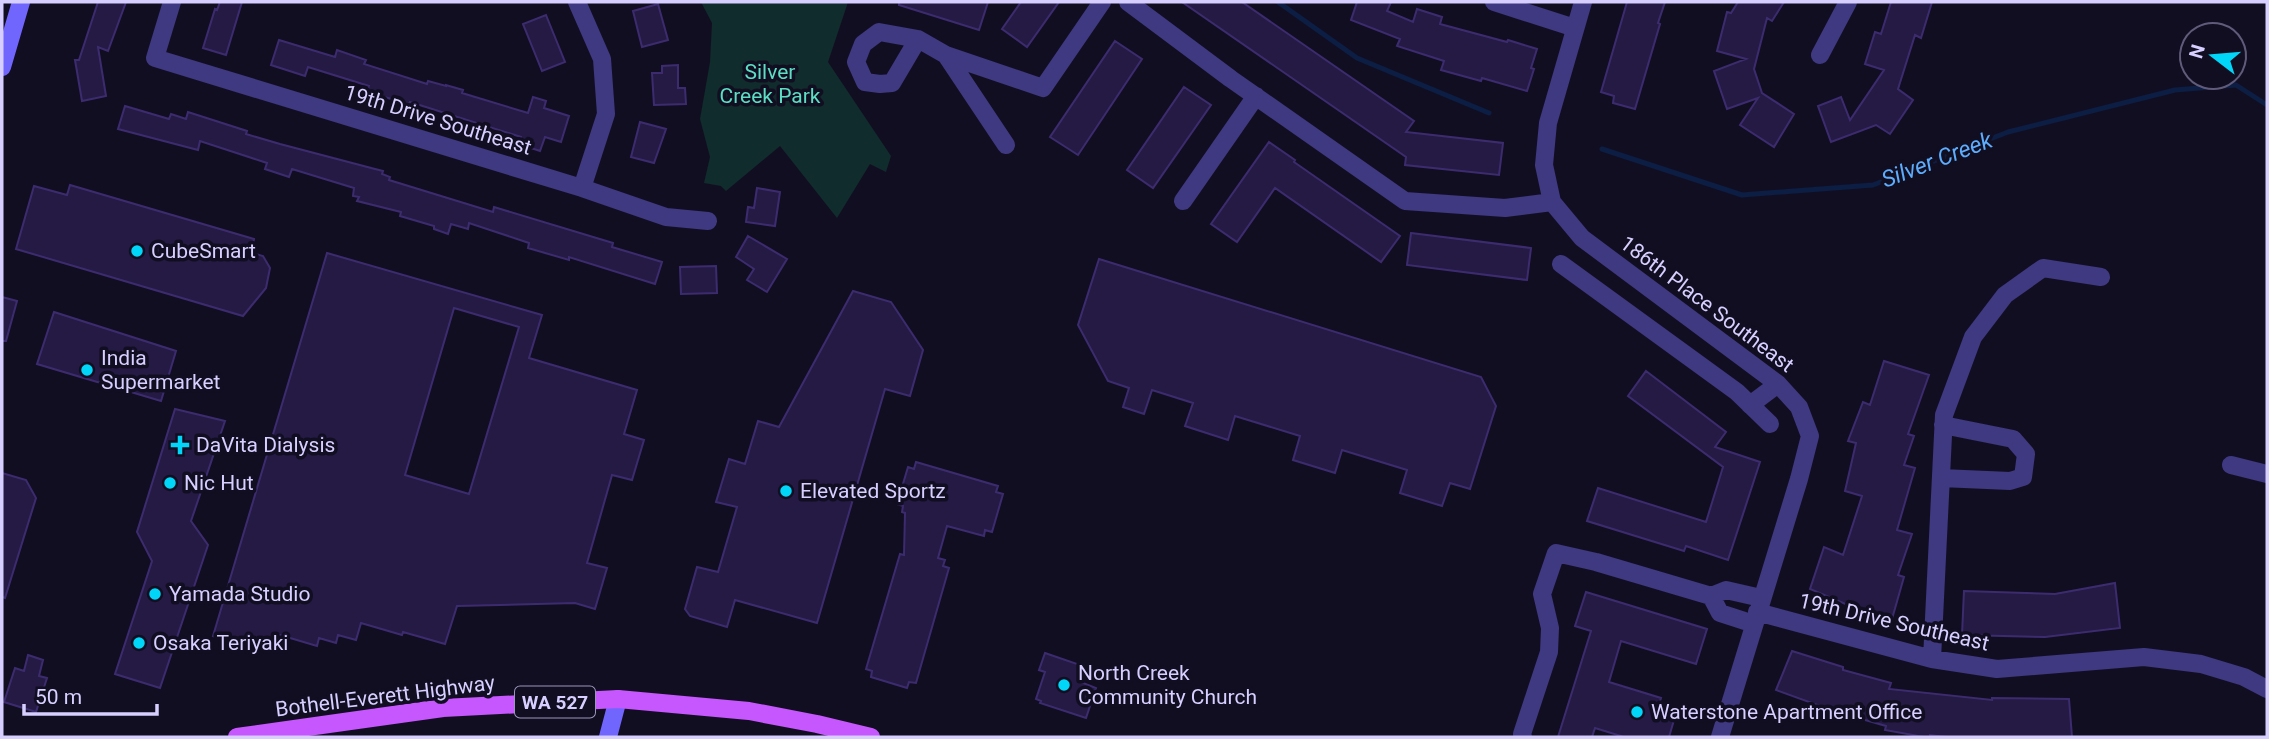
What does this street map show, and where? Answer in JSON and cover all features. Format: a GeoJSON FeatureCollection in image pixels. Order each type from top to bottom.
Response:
{"type":"FeatureCollection","features":[{"type":"Feature","properties":{"kind":"main road","name":"Bothell-Everett Highway"},"geometry":{"type":"LineString","coordinates":[[237,737],[443,708],[618,699],[749,711],[871,737]]}},
{"type":"Feature","properties":{"kind":"street"},"geometry":{"type":"LineString","coordinates":[[3,62],[21,2]]}},
{"type":"Feature","properties":{"kind":"street","name":"19th Drive Southeast"},"geometry":{"type":"LineString","coordinates":[[172,2],[155,58],[582,188],[666,217],[708,220]]}},
{"type":"Feature","properties":{"kind":"street"},"geometry":{"type":"LineString","coordinates":[[576,2],[603,59],[606,114],[582,188]]}},
{"type":"Feature","properties":{"kind":"street"},"geometry":{"type":"LineString","coordinates":[[918,39],[946,55],[1043,88],[1102,2]]}},
{"type":"Feature","properties":{"kind":"street"},"geometry":{"type":"LineString","coordinates":[[1128,2],[1405,201],[1505,208],[1552,202],[1544,165],[1548,123],[1583,2]]}},
{"type":"Feature","properties":{"kind":"street"},"geometry":{"type":"LineString","coordinates":[[1494,2],[1575,28]]}},
{"type":"Feature","properties":{"kind":"street"},"geometry":{"type":"LineString","coordinates":[[1820,55],[1848,2]]}},
{"type":"Feature","properties":{"kind":"street"},"geometry":{"type":"LineString","coordinates":[[946,55],[1006,145]]}},
{"type":"Feature","properties":{"kind":"street"},"geometry":{"type":"LineString","coordinates":[[1183,201],[1256,96]]}},
{"type":"Feature","properties":{"kind":"street","name":"186th Place Southeast"},"geometry":{"type":"LineString","coordinates":[[1552,202],[1582,238],[1778,384],[1799,407],[1810,436],[1720,737]]}},
{"type":"Feature","properties":{"kind":"street"},"geometry":{"type":"LineString","coordinates":[[1561,264],[1737,392],[1770,424]]}},
{"type":"Feature","properties":{"kind":"street"},"geometry":{"type":"LineString","coordinates":[[1932,659],[1944,415],[1973,337],[2005,295],[2043,268],[2101,277]]}},
{"type":"Feature","properties":{"kind":"street"},"geometry":{"type":"LineString","coordinates":[[1623,310],[1645,285]]}},
{"type":"Feature","properties":{"kind":"street"},"geometry":{"type":"LineString","coordinates":[[1751,405],[1778,384]]}},
{"type":"Feature","properties":{"kind":"street"},"geometry":{"type":"LineString","coordinates":[[1941,478],[2010,481],[2023,477],[2026,454],[2013,439],[1943,425]]}},
{"type":"Feature","properties":{"kind":"street"},"geometry":{"type":"LineString","coordinates":[[2231,465],[2267,474]]}},
{"type":"Feature","properties":{"kind":"street"},"geometry":{"type":"LineString","coordinates":[[1522,737],[1549,652],[1550,628],[1542,594],[1556,553],[1596,562],[1711,597],[1726,590],[1757,611]]}},
{"type":"Feature","properties":{"kind":"street"},"geometry":{"type":"LineString","coordinates":[[1711,597],[1720,613],[1757,611]]}},
{"type":"Feature","properties":{"kind":"street","name":"19th Drive Southeast"},"geometry":{"type":"LineString","coordinates":[[1757,611],[1932,659],[1997,669],[2144,657],[2201,664],[2244,677],[2267,689]]}},
{"type":"Feature","properties":{"kind":"street"},"geometry":{"type":"LineString","coordinates":[[608,737],[618,699]]}},
{"type":"Feature","properties":{"kind":"green space","name":"Silver Creek Park"},"geometry":{"type":"Polygon","coordinates":[[[701,2],[848,2],[828,62],[891,156],[886,172],[870,164],[837,218],[780,146],[726,191],[721,186],[704,183],[710,157],[700,119],[710,62],[712,23],[701,2]]]}},
{"type":"Feature","properties":{"kind":"building"},"geometry":{"type":"Polygon","coordinates":[[[98,2],[126,2],[108,51],[98,47],[106,96],[82,101],[75,60],[79,60],[98,2]]]}},
{"type":"Feature","properties":{"kind":"building"},"geometry":{"type":"Polygon","coordinates":[[[220,2],[242,2],[226,55],[203,48],[215,9],[217,10],[220,2]]]}},
{"type":"Feature","properties":{"kind":"building"},"geometry":{"type":"Polygon","coordinates":[[[899,2],[988,2],[979,30],[899,5],[899,2]]]}},
{"type":"Feature","properties":{"kind":"building"},"geometry":{"type":"Polygon","coordinates":[[[1021,2],[1059,2],[1027,47],[1002,29],[1021,2]]]}},
{"type":"Feature","properties":{"kind":"building"},"geometry":{"type":"Polygon","coordinates":[[[1182,2],[1242,2],[1414,121],[1406,132],[1503,143],[1499,175],[1405,165],[1406,157],[1182,2]]]}},
{"type":"Feature","properties":{"kind":"building"},"geometry":{"type":"Polygon","coordinates":[[[1357,2],[1391,2],[1387,11],[1413,22],[1417,9],[1442,17],[1440,24],[1537,49],[1527,91],[1441,70],[1444,61],[1397,46],[1400,39],[1351,20],[1357,2]]]}},
{"type":"Feature","properties":{"kind":"building"},"geometry":{"type":"Polygon","coordinates":[[[1627,2],[1665,2],[1635,109],[1613,103],[1614,96],[1601,92],[1627,2]]]}},
{"type":"Feature","properties":{"kind":"building"},"geometry":{"type":"Polygon","coordinates":[[[1738,2],[1784,2],[1772,21],[1767,18],[1754,69],[1762,93],[1794,114],[1774,147],[1740,125],[1758,98],[1727,109],[1714,71],[1746,59],[1717,51],[1727,12],[1731,13],[1738,2]]]}},
{"type":"Feature","properties":{"kind":"building"},"geometry":{"type":"Polygon","coordinates":[[[1891,2],[1932,2],[1921,38],[1915,35],[1898,89],[1913,100],[1890,134],[1876,125],[1831,142],[1818,106],[1841,97],[1850,120],[1884,70],[1865,64],[1875,32],[1881,34],[1891,2]]]}},
{"type":"Feature","properties":{"kind":"building"},"geometry":{"type":"Polygon","coordinates":[[[658,4],[668,40],[642,47],[633,11],[658,4]]]}},
{"type":"Feature","properties":{"kind":"building"},"geometry":{"type":"Polygon","coordinates":[[[546,15],[565,62],[542,71],[523,24],[546,15]]]}},
{"type":"Feature","properties":{"kind":"building"},"geometry":{"type":"Polygon","coordinates":[[[279,40],[335,57],[337,50],[366,60],[364,64],[427,84],[428,81],[463,90],[462,93],[528,113],[533,97],[546,101],[544,108],[569,116],[561,142],[545,137],[540,151],[519,144],[521,137],[410,102],[409,104],[367,92],[369,86],[308,67],[305,76],[271,65],[279,40]]]}},
{"type":"Feature","properties":{"kind":"building"},"geometry":{"type":"Polygon","coordinates":[[[1115,41],[1142,59],[1078,155],[1050,137],[1115,41]]]}},
{"type":"Feature","properties":{"kind":"building"},"geometry":{"type":"Polygon","coordinates":[[[678,65],[678,88],[685,88],[686,104],[654,105],[652,73],[662,73],[662,66],[678,65]]]}},
{"type":"Feature","properties":{"kind":"building"},"geometry":{"type":"Polygon","coordinates":[[[1184,87],[1211,105],[1153,188],[1127,170],[1184,87]]]}},
{"type":"Feature","properties":{"kind":"building"},"geometry":{"type":"Polygon","coordinates":[[[125,106],[169,119],[171,114],[186,119],[188,112],[247,131],[246,134],[383,171],[382,174],[390,177],[389,180],[493,212],[494,207],[613,243],[612,247],[662,262],[655,284],[569,257],[569,260],[528,248],[529,243],[469,223],[468,229],[451,224],[448,234],[434,229],[434,226],[400,216],[401,212],[357,201],[359,197],[353,196],[354,188],[292,169],[289,177],[265,169],[267,163],[200,141],[198,150],[118,129],[125,106]]]}},
{"type":"Feature","properties":{"kind":"building"},"geometry":{"type":"Polygon","coordinates":[[[640,122],[666,129],[654,163],[631,157],[640,122]]]}},
{"type":"Feature","properties":{"kind":"building"},"geometry":{"type":"Polygon","coordinates":[[[1269,142],[1400,236],[1381,262],[1275,188],[1237,242],[1211,224],[1269,142]]]}},
{"type":"Feature","properties":{"kind":"building","name":"CubeSmart"},"geometry":{"type":"Polygon","coordinates":[[[70,185],[254,239],[252,253],[263,256],[270,268],[266,288],[243,316],[16,249],[34,186],[67,195],[70,185]]]}},
{"type":"Feature","properties":{"kind":"building"},"geometry":{"type":"Polygon","coordinates":[[[757,188],[780,192],[775,226],[746,222],[748,207],[754,208],[757,188]]]}},
{"type":"Feature","properties":{"kind":"building"},"geometry":{"type":"Polygon","coordinates":[[[1411,233],[1531,248],[1527,280],[1407,265],[1411,233]]]}},
{"type":"Feature","properties":{"kind":"building"},"geometry":{"type":"Polygon","coordinates":[[[748,236],[787,259],[767,292],[747,280],[754,269],[736,257],[748,236]]]}},
{"type":"Feature","properties":{"kind":"building"},"geometry":{"type":"Polygon","coordinates":[[[327,253],[542,315],[529,358],[637,390],[624,434],[644,440],[632,480],[612,475],[587,563],[607,568],[595,609],[575,603],[457,606],[445,644],[361,623],[356,640],[338,635],[336,643],[319,638],[317,646],[280,635],[275,651],[213,636],[327,253]],[[454,308],[405,475],[469,494],[519,327],[454,308]]]}},
{"type":"Feature","properties":{"kind":"building"},"geometry":{"type":"Polygon","coordinates":[[[1099,259],[1481,377],[1496,406],[1470,489],[1450,483],[1442,506],[1400,493],[1407,470],[1342,450],[1335,473],[1293,460],[1300,436],[1235,416],[1228,440],[1185,426],[1193,403],[1152,390],[1144,414],[1123,407],[1129,388],[1108,381],[1078,325],[1099,259]]]}},
{"type":"Feature","properties":{"kind":"building"},"geometry":{"type":"Polygon","coordinates":[[[716,266],[717,293],[681,294],[680,267],[716,266]]]}},
{"type":"Feature","properties":{"kind":"building"},"geometry":{"type":"Polygon","coordinates":[[[853,291],[891,302],[923,350],[910,396],[885,389],[817,623],[735,600],[727,627],[690,616],[685,609],[697,567],[718,572],[737,507],[716,502],[729,459],[745,464],[758,421],[779,427],[853,291]]]}},
{"type":"Feature","properties":{"kind":"building"},"geometry":{"type":"Polygon","coordinates":[[[2,297],[17,301],[6,341],[2,341],[2,297]]]}},
{"type":"Feature","properties":{"kind":"building"},"geometry":{"type":"Polygon","coordinates":[[[54,312],[176,351],[161,401],[37,364],[54,312]]]}},
{"type":"Feature","properties":{"kind":"building"},"geometry":{"type":"Polygon","coordinates":[[[1884,361],[1929,375],[1908,434],[1914,436],[1904,465],[1915,468],[1897,530],[1912,534],[1898,575],[1904,577],[1892,619],[1855,608],[1810,589],[1824,547],[1843,555],[1862,496],[1845,491],[1856,443],[1848,441],[1863,402],[1870,405],[1884,361]]]}},
{"type":"Feature","properties":{"kind":"building"},"geometry":{"type":"Polygon","coordinates":[[[1646,371],[1726,432],[1715,447],[1760,462],[1728,560],[1686,546],[1684,551],[1587,521],[1598,488],[1706,522],[1723,467],[1628,396],[1646,371]]]}},
{"type":"Feature","properties":{"kind":"building"},"geometry":{"type":"Polygon","coordinates":[[[175,409],[225,421],[191,521],[208,545],[160,688],[115,674],[152,561],[137,532],[175,409]]]}},
{"type":"Feature","properties":{"kind":"building"},"geometry":{"type":"Polygon","coordinates":[[[916,462],[998,486],[996,492],[1003,494],[992,532],[985,530],[984,536],[947,526],[938,558],[945,560],[943,566],[949,568],[916,683],[909,682],[907,688],[871,677],[872,671],[866,669],[900,554],[904,555],[905,513],[902,512],[903,506],[897,504],[908,467],[914,469],[916,462]]]}},
{"type":"Feature","properties":{"kind":"building"},"geometry":{"type":"Polygon","coordinates":[[[2,473],[26,480],[36,498],[5,598],[2,597],[2,473]]]}},
{"type":"Feature","properties":{"kind":"building"},"geometry":{"type":"Polygon","coordinates":[[[2115,583],[2120,628],[2045,637],[1962,635],[1964,591],[2055,594],[2115,583]]]}},
{"type":"Feature","properties":{"kind":"building"},"geometry":{"type":"Polygon","coordinates":[[[1586,592],[1707,629],[1696,664],[1621,641],[1609,682],[1661,698],[1656,714],[1674,720],[1669,737],[1624,737],[1595,728],[1592,737],[1558,737],[1591,631],[1575,626],[1586,592]]]}},
{"type":"Feature","properties":{"kind":"building"},"geometry":{"type":"Polygon","coordinates":[[[1792,651],[1843,667],[1843,670],[1891,683],[1889,689],[1992,700],[2069,699],[2072,737],[1924,737],[1885,730],[1886,726],[1776,690],[1792,651]]]}},
{"type":"Feature","properties":{"kind":"building","name":"North Creek Community Church"},"geometry":{"type":"Polygon","coordinates":[[[1045,653],[1083,666],[1078,681],[1096,688],[1086,718],[1040,703],[1041,701],[1036,699],[1045,672],[1039,670],[1045,653]]]}},
{"type":"Feature","properties":{"kind":"building"},"geometry":{"type":"Polygon","coordinates":[[[28,655],[43,660],[39,676],[47,678],[36,712],[4,702],[15,668],[24,671],[28,655]]]}},
{"type":"Feature","properties":{"kind":"waterway","name":"Silver Creek"},"geometry":{"type":"LineString","coordinates":[[1278,2],[1357,58],[1489,113]]}},
{"type":"Feature","properties":{"kind":"waterway","name":"Silver Creek"},"geometry":{"type":"LineString","coordinates":[[1602,149],[1742,195],[1873,185],[2008,132],[2175,90],[2236,85],[2267,105]]}},
{"type":"Feature","properties":{"kind":"place","name":"CubeSmart"},"geometry":{"type":"Point","coordinates":[137,251]}},
{"type":"Feature","properties":{"kind":"place","name":"India Supermarket"},"geometry":{"type":"Point","coordinates":[87,370]}},
{"type":"Feature","properties":{"kind":"place","name":"DaVita Dialysis"},"geometry":{"type":"Point","coordinates":[180,445]}},
{"type":"Feature","properties":{"kind":"place","name":"Nic Hut"},"geometry":{"type":"Point","coordinates":[170,483]}},
{"type":"Feature","properties":{"kind":"place","name":"Elevated Sportz"},"geometry":{"type":"Point","coordinates":[786,491]}},
{"type":"Feature","properties":{"kind":"place","name":"Yamada Studio"},"geometry":{"type":"Point","coordinates":[155,594]}},
{"type":"Feature","properties":{"kind":"place","name":"Osaka Teriyaki"},"geometry":{"type":"Point","coordinates":[139,643]}},
{"type":"Feature","properties":{"kind":"place","name":"North Creek Community Church"},"geometry":{"type":"Point","coordinates":[1064,685]}},
{"type":"Feature","properties":{"kind":"place","name":"Waterstone Apartment Office"},"geometry":{"type":"Point","coordinates":[1637,712]}}]}
